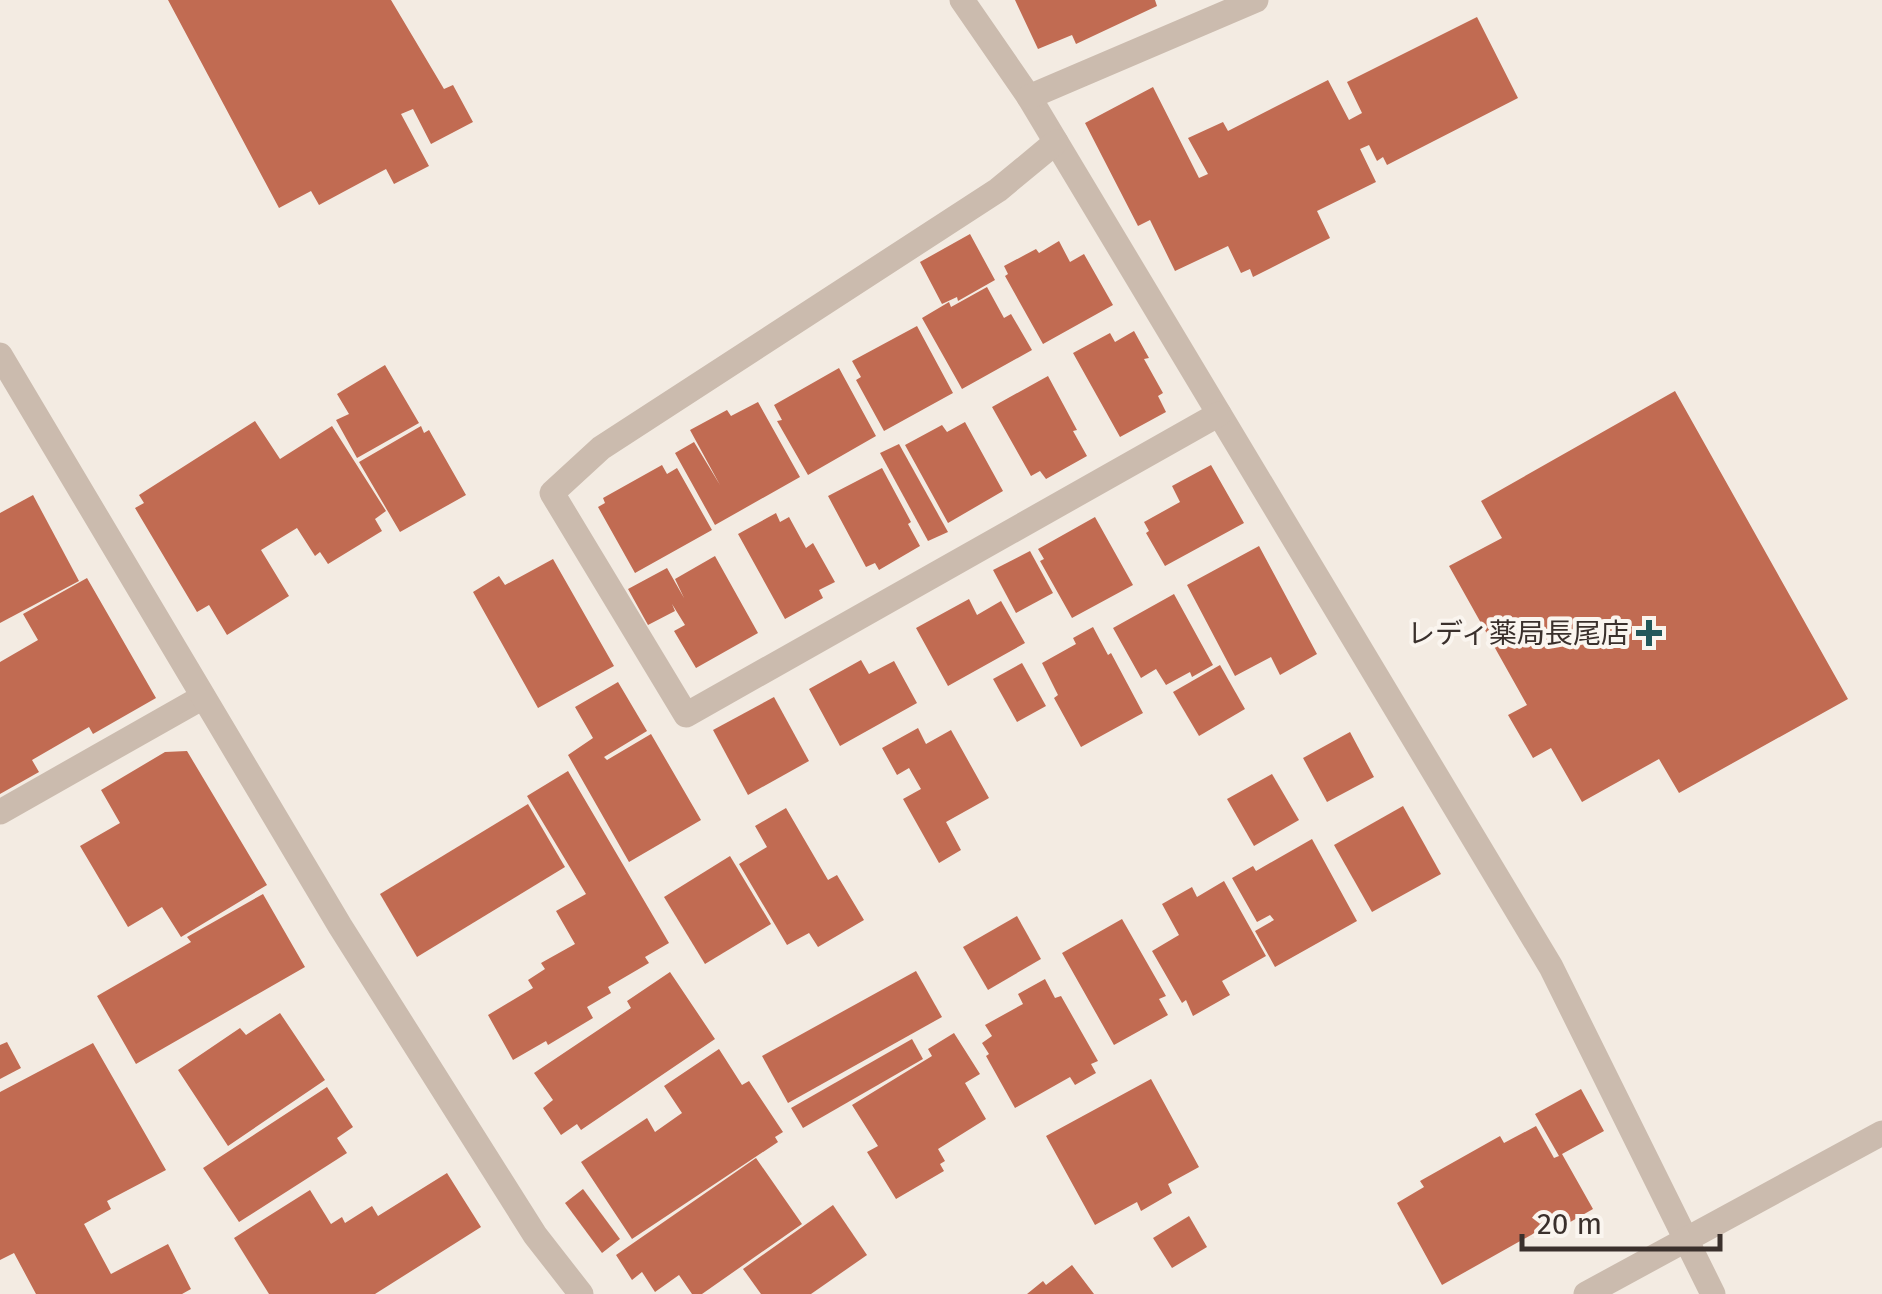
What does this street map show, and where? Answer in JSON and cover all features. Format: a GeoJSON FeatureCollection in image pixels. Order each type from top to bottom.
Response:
{"type":"FeatureCollection","features":[{"type":"Feature","properties":{"kind":"street"},"geometry":{"type":"LineString","coordinates":[[962,0],[1029,96],[1551,967],[1713,1294]]}},
{"type":"Feature","properties":{"kind":"street"},"geometry":{"type":"LineString","coordinates":[[1029,96],[1256,0]]}},
{"type":"Feature","properties":{"kind":"street"},"geometry":{"type":"LineString","coordinates":[[1056,142],[998,190],[601,448],[552,493],[686,715],[1219,414]]}},
{"type":"Feature","properties":{"kind":"street"},"geometry":{"type":"LineString","coordinates":[[0,356],[412,1040],[535,1235],[581,1294]]}},
{"type":"Feature","properties":{"kind":"street"},"geometry":{"type":"LineString","coordinates":[[0,812],[203,697]]}},
{"type":"Feature","properties":{"kind":"street"},"geometry":{"type":"LineString","coordinates":[[1586,1294],[1882,1133]]}},
{"type":"Feature","properties":{"kind":"building"},"geometry":{"type":"Polygon","coordinates":[[[168,0],[391,0],[444,89],[453,85],[473,122],[431,144],[413,109],[401,114],[429,166],[394,184],[386,169],[319,205],[311,191],[279,208],[168,0]]]}},
{"type":"Feature","properties":{"kind":"building"},"geometry":{"type":"Polygon","coordinates":[[[1015,0],[1155,0],[1157,6],[1076,44],[1072,35],[1038,49],[1015,0]]]}},
{"type":"Feature","properties":{"kind":"building"},"geometry":{"type":"Polygon","coordinates":[[[1477,17],[1518,98],[1387,165],[1383,157],[1377,161],[1369,145],[1360,149],[1376,182],[1317,211],[1330,238],[1253,277],[1250,269],[1241,273],[1228,246],[1175,271],[1150,220],[1138,226],[1085,123],[1153,87],[1199,178],[1208,174],[1188,138],[1223,122],[1228,131],[1328,80],[1349,120],[1362,113],[1347,82],[1477,17]]]}},
{"type":"Feature","properties":{"kind":"building"},"geometry":{"type":"Polygon","coordinates":[[[970,234],[995,280],[958,301],[957,297],[942,304],[920,262],[970,234]]]}},
{"type":"Feature","properties":{"kind":"building"},"geometry":{"type":"Polygon","coordinates":[[[1059,241],[1070,262],[1084,254],[1113,305],[1043,344],[1005,276],[1008,274],[1004,266],[1059,241]]]}},
{"type":"Feature","properties":{"kind":"building"},"geometry":{"type":"Polygon","coordinates":[[[987,287],[1004,318],[1011,314],[1032,350],[962,389],[922,318],[987,287]]]}},
{"type":"Feature","properties":{"kind":"building"},"geometry":{"type":"Polygon","coordinates":[[[917,326],[953,393],[884,431],[856,380],[861,377],[852,361],[917,326]]]}},
{"type":"Feature","properties":{"kind":"building"},"geometry":{"type":"Polygon","coordinates":[[[1134,331],[1163,393],[1158,396],[1166,412],[1120,437],[1073,353],[1110,333],[1115,342],[1134,331]]]}},
{"type":"Feature","properties":{"kind":"building"},"geometry":{"type":"Polygon","coordinates":[[[385,365],[419,423],[357,458],[336,420],[349,414],[337,394],[385,365]]]}},
{"type":"Feature","properties":{"kind":"building"},"geometry":{"type":"Polygon","coordinates":[[[839,368],[876,436],[808,475],[777,421],[782,420],[774,405],[839,368]]]}},
{"type":"Feature","properties":{"kind":"building"},"geometry":{"type":"Polygon","coordinates":[[[1048,376],[1087,456],[1046,479],[1040,471],[1031,476],[992,407],[1048,376]]]}},
{"type":"Feature","properties":{"kind":"building","name":"レディ薬局長尾店"},"geometry":{"type":"Polygon","coordinates":[[[1675,391],[1848,699],[1679,793],[1659,759],[1582,802],[1551,748],[1533,758],[1508,715],[1527,705],[1449,566],[1502,538],[1481,501],[1675,391]]]}},
{"type":"Feature","properties":{"kind":"building"},"geometry":{"type":"Polygon","coordinates":[[[758,402],[800,477],[715,525],[675,453],[694,442],[720,485],[690,430],[727,410],[731,416],[758,402]]]}},
{"type":"Feature","properties":{"kind":"building"},"geometry":{"type":"Polygon","coordinates":[[[255,421],[280,459],[332,426],[386,511],[375,519],[382,531],[328,564],[320,552],[315,556],[297,528],[261,550],[289,596],[227,635],[209,605],[197,612],[135,508],[144,503],[139,495],[255,421]]]}},
{"type":"Feature","properties":{"kind":"building"},"geometry":{"type":"Polygon","coordinates":[[[965,422],[1003,491],[948,523],[905,445],[942,425],[947,432],[965,422]]]}},
{"type":"Feature","properties":{"kind":"building"},"geometry":{"type":"Polygon","coordinates":[[[421,426],[424,433],[429,430],[466,495],[400,532],[359,462],[421,426]]]}},
{"type":"Feature","properties":{"kind":"building"},"geometry":{"type":"Polygon","coordinates":[[[899,444],[948,532],[928,541],[880,453],[899,444]]]}},
{"type":"Feature","properties":{"kind":"building"},"geometry":{"type":"Polygon","coordinates":[[[662,465],[667,474],[677,468],[712,530],[635,573],[598,507],[605,503],[603,498],[662,465]]]}},
{"type":"Feature","properties":{"kind":"building"},"geometry":{"type":"Polygon","coordinates":[[[1211,465],[1244,523],[1165,566],[1144,522],[1180,502],[1172,486],[1211,465]]]}},
{"type":"Feature","properties":{"kind":"building"},"geometry":{"type":"Polygon","coordinates":[[[882,468],[920,546],[879,570],[875,563],[866,567],[828,496],[882,468]]]}},
{"type":"Feature","properties":{"kind":"building"},"geometry":{"type":"Polygon","coordinates":[[[33,495],[79,581],[0,623],[0,513],[33,495]]]}},
{"type":"Feature","properties":{"kind":"building"},"geometry":{"type":"Polygon","coordinates":[[[776,513],[780,522],[789,517],[806,548],[813,543],[835,582],[819,590],[823,598],[785,619],[738,534],[776,513]]]}},
{"type":"Feature","properties":{"kind":"building"},"geometry":{"type":"Polygon","coordinates":[[[1095,517],[1133,585],[1072,618],[1040,561],[1044,559],[1038,549],[1095,517]]]}},
{"type":"Feature","properties":{"kind":"building"},"geometry":{"type":"Polygon","coordinates":[[[1259,546],[1317,654],[1280,675],[1271,657],[1235,676],[1187,585],[1259,546]]]}},
{"type":"Feature","properties":{"kind":"building"},"geometry":{"type":"Polygon","coordinates":[[[1030,551],[1053,593],[1016,613],[993,570],[1030,551]]]}},
{"type":"Feature","properties":{"kind":"building"},"geometry":{"type":"Polygon","coordinates":[[[715,556],[758,633],[696,668],[674,631],[685,625],[672,604],[675,611],[648,625],[628,589],[667,568],[684,598],[675,579],[715,556]]]}},
{"type":"Feature","properties":{"kind":"building"},"geometry":{"type":"Polygon","coordinates":[[[553,559],[614,666],[538,708],[473,592],[499,576],[505,585],[553,559]]]}},
{"type":"Feature","properties":{"kind":"building"},"geometry":{"type":"Polygon","coordinates":[[[87,578],[156,698],[93,734],[89,727],[32,760],[39,772],[0,794],[0,662],[38,640],[23,614],[87,578]]]}},
{"type":"Feature","properties":{"kind":"building"},"geometry":{"type":"Polygon","coordinates":[[[1174,594],[1213,665],[1166,685],[1156,669],[1141,678],[1113,628],[1174,594]]]}},
{"type":"Feature","properties":{"kind":"building"},"geometry":{"type":"Polygon","coordinates":[[[969,599],[977,615],[1001,601],[1025,643],[948,686],[916,628],[969,599]]]}},
{"type":"Feature","properties":{"kind":"building"},"geometry":{"type":"Polygon","coordinates":[[[1093,627],[1143,713],[1081,747],[1054,698],[1058,695],[1042,663],[1076,644],[1073,638],[1093,627]]]}},
{"type":"Feature","properties":{"kind":"building"},"geometry":{"type":"Polygon","coordinates":[[[861,660],[869,674],[894,661],[917,703],[840,746],[809,689],[861,660]]]}},
{"type":"Feature","properties":{"kind":"building"},"geometry":{"type":"Polygon","coordinates":[[[1022,663],[1046,706],[1017,722],[993,679],[1022,663]]]}},
{"type":"Feature","properties":{"kind":"building"},"geometry":{"type":"Polygon","coordinates":[[[1220,665],[1245,709],[1199,736],[1173,692],[1220,665]]]}},
{"type":"Feature","properties":{"kind":"building"},"geometry":{"type":"Polygon","coordinates":[[[618,682],[647,731],[604,757],[607,760],[651,734],[701,820],[629,862],[568,755],[593,738],[575,707],[618,682]]]}},
{"type":"Feature","properties":{"kind":"building"},"geometry":{"type":"Polygon","coordinates":[[[774,697],[809,761],[748,795],[713,730],[774,697]]]}},
{"type":"Feature","properties":{"kind":"building"},"geometry":{"type":"Polygon","coordinates":[[[918,728],[926,744],[951,730],[989,798],[946,822],[961,850],[939,863],[903,799],[921,789],[909,768],[897,775],[882,748],[918,728]]]}},
{"type":"Feature","properties":{"kind":"building"},"geometry":{"type":"Polygon","coordinates":[[[1350,732],[1374,777],[1327,802],[1303,758],[1350,732]]]}},
{"type":"Feature","properties":{"kind":"building"},"geometry":{"type":"Polygon","coordinates":[[[187,751],[267,885],[181,937],[162,907],[128,927],[80,846],[120,823],[101,790],[165,752],[187,751]]]}},
{"type":"Feature","properties":{"kind":"building"},"geometry":{"type":"Polygon","coordinates":[[[568,771],[669,943],[645,957],[649,963],[608,987],[611,993],[587,1007],[593,1018],[513,1060],[488,1015],[533,988],[528,980],[545,969],[541,963],[575,944],[556,911],[586,894],[527,796],[568,771]]]}},
{"type":"Feature","properties":{"kind":"building"},"geometry":{"type":"Polygon","coordinates":[[[1272,774],[1299,820],[1254,846],[1227,799],[1272,774]]]}},
{"type":"Feature","properties":{"kind":"building"},"geometry":{"type":"Polygon","coordinates":[[[528,804],[565,867],[417,957],[380,894],[528,804]]]}},
{"type":"Feature","properties":{"kind":"building"},"geometry":{"type":"Polygon","coordinates":[[[1403,806],[1441,874],[1372,912],[1334,845],[1403,806]]]}},
{"type":"Feature","properties":{"kind":"building"},"geometry":{"type":"Polygon","coordinates":[[[786,808],[828,880],[837,875],[864,920],[818,947],[809,933],[787,945],[739,864],[767,847],[755,826],[786,808]]]}},
{"type":"Feature","properties":{"kind":"building"},"geometry":{"type":"Polygon","coordinates":[[[1312,839],[1357,921],[1275,967],[1255,931],[1274,920],[1270,915],[1257,922],[1232,878],[1253,866],[1256,871],[1312,839]]]}},
{"type":"Feature","properties":{"kind":"building"},"geometry":{"type":"Polygon","coordinates":[[[730,856],[771,924],[705,964],[664,897],[730,856]]]}},
{"type":"Feature","properties":{"kind":"building"},"geometry":{"type":"Polygon","coordinates":[[[1224,881],[1266,956],[1222,981],[1230,995],[1193,1016],[1152,951],[1179,935],[1162,904],[1192,887],[1197,897],[1224,881]]]}},
{"type":"Feature","properties":{"kind":"building"},"geometry":{"type":"Polygon","coordinates":[[[263,894],[305,967],[136,1064],[97,996],[191,942],[187,937],[263,894]]]}},
{"type":"Feature","properties":{"kind":"building"},"geometry":{"type":"Polygon","coordinates":[[[1017,916],[1041,959],[988,990],[963,947],[1017,916]]]}},
{"type":"Feature","properties":{"kind":"building"},"geometry":{"type":"Polygon","coordinates":[[[1122,919],[1166,996],[1159,999],[1168,1015],[1114,1045],[1062,953],[1122,919]]]}},
{"type":"Feature","properties":{"kind":"building"},"geometry":{"type":"Polygon","coordinates":[[[916,971],[942,1017],[788,1103],[762,1056],[916,971]]]}},
{"type":"Feature","properties":{"kind":"building"},"geometry":{"type":"Polygon","coordinates":[[[670,972],[715,1039],[581,1130],[577,1124],[561,1135],[543,1108],[553,1100],[534,1073],[631,1008],[627,1001],[670,972]]]}},
{"type":"Feature","properties":{"kind":"building"},"geometry":{"type":"Polygon","coordinates":[[[1045,979],[1055,998],[1061,996],[1098,1061],[1091,1064],[1096,1073],[1075,1085],[1070,1077],[1015,1108],[986,1056],[989,1054],[982,1043],[992,1036],[985,1025],[1023,1004],[1018,994],[1045,979]]]}},
{"type":"Feature","properties":{"kind":"building"},"geometry":{"type":"Polygon","coordinates":[[[280,1013],[325,1080],[228,1146],[178,1070],[240,1028],[246,1035],[280,1013]]]}},
{"type":"Feature","properties":{"kind":"building"},"geometry":{"type":"Polygon","coordinates":[[[954,1033],[980,1074],[965,1083],[986,1119],[938,1149],[945,1161],[940,1164],[944,1171],[896,1199],[867,1152],[878,1146],[852,1105],[932,1056],[928,1049],[954,1033]]]}},
{"type":"Feature","properties":{"kind":"building"},"geometry":{"type":"Polygon","coordinates":[[[912,1039],[923,1059],[803,1128],[791,1108],[912,1039]]]}},
{"type":"Feature","properties":{"kind":"building"},"geometry":{"type":"Polygon","coordinates":[[[7,1042],[21,1068],[0,1079],[0,1045],[7,1042]]]}},
{"type":"Feature","properties":{"kind":"building"},"geometry":{"type":"Polygon","coordinates":[[[93,1043],[166,1170],[107,1201],[111,1209],[84,1224],[111,1274],[168,1244],[191,1289],[182,1294],[36,1294],[14,1253],[0,1260],[0,1092],[93,1043]]]}},
{"type":"Feature","properties":{"kind":"building"},"geometry":{"type":"Polygon","coordinates":[[[719,1049],[742,1085],[749,1081],[783,1132],[775,1137],[778,1142],[632,1239],[581,1162],[647,1118],[655,1132],[682,1113],[664,1086],[719,1049]]]}},
{"type":"Feature","properties":{"kind":"building"},"geometry":{"type":"Polygon","coordinates":[[[1151,1079],[1199,1167],[1168,1184],[1172,1193],[1141,1211],[1137,1202],[1095,1225],[1046,1136],[1151,1079]]]}},
{"type":"Feature","properties":{"kind":"building"},"geometry":{"type":"Polygon","coordinates":[[[327,1087],[353,1127],[337,1138],[347,1153],[239,1222],[203,1168],[327,1087]]]}},
{"type":"Feature","properties":{"kind":"building"},"geometry":{"type":"Polygon","coordinates":[[[1581,1089],[1604,1131],[1562,1154],[1593,1209],[1551,1233],[1547,1226],[1442,1285],[1397,1203],[1424,1187],[1420,1181],[1500,1136],[1504,1143],[1536,1126],[1554,1158],[1559,1156],[1535,1114],[1581,1089]]]}},
{"type":"Feature","properties":{"kind":"building"},"geometry":{"type":"Polygon","coordinates":[[[756,1158],[802,1224],[702,1294],[692,1294],[679,1275],[655,1292],[642,1272],[632,1280],[616,1255],[756,1158]]]}},
{"type":"Feature","properties":{"kind":"building"},"geometry":{"type":"Polygon","coordinates":[[[447,1173],[481,1227],[375,1294],[269,1294],[234,1238],[310,1190],[331,1224],[342,1217],[345,1223],[372,1206],[378,1216],[447,1173]]]}},
{"type":"Feature","properties":{"kind":"building"},"geometry":{"type":"Polygon","coordinates":[[[583,1189],[620,1239],[602,1253],[565,1203],[583,1189]]]}},
{"type":"Feature","properties":{"kind":"building"},"geometry":{"type":"Polygon","coordinates":[[[833,1205],[867,1255],[811,1294],[761,1294],[743,1269],[833,1205]]]}},
{"type":"Feature","properties":{"kind":"building"},"geometry":{"type":"Polygon","coordinates":[[[1189,1216],[1207,1247],[1172,1268],[1153,1238],[1189,1216]]]}},
{"type":"Feature","properties":{"kind":"building"},"geometry":{"type":"Polygon","coordinates":[[[1072,1265],[1094,1294],[1027,1294],[1043,1281],[1046,1285],[1072,1265]]]}},
{"type":"Feature","properties":{"kind":"place","name":"レディ薬局長尾店"},"geometry":{"type":"Point","coordinates":[1649,633]}}]}
